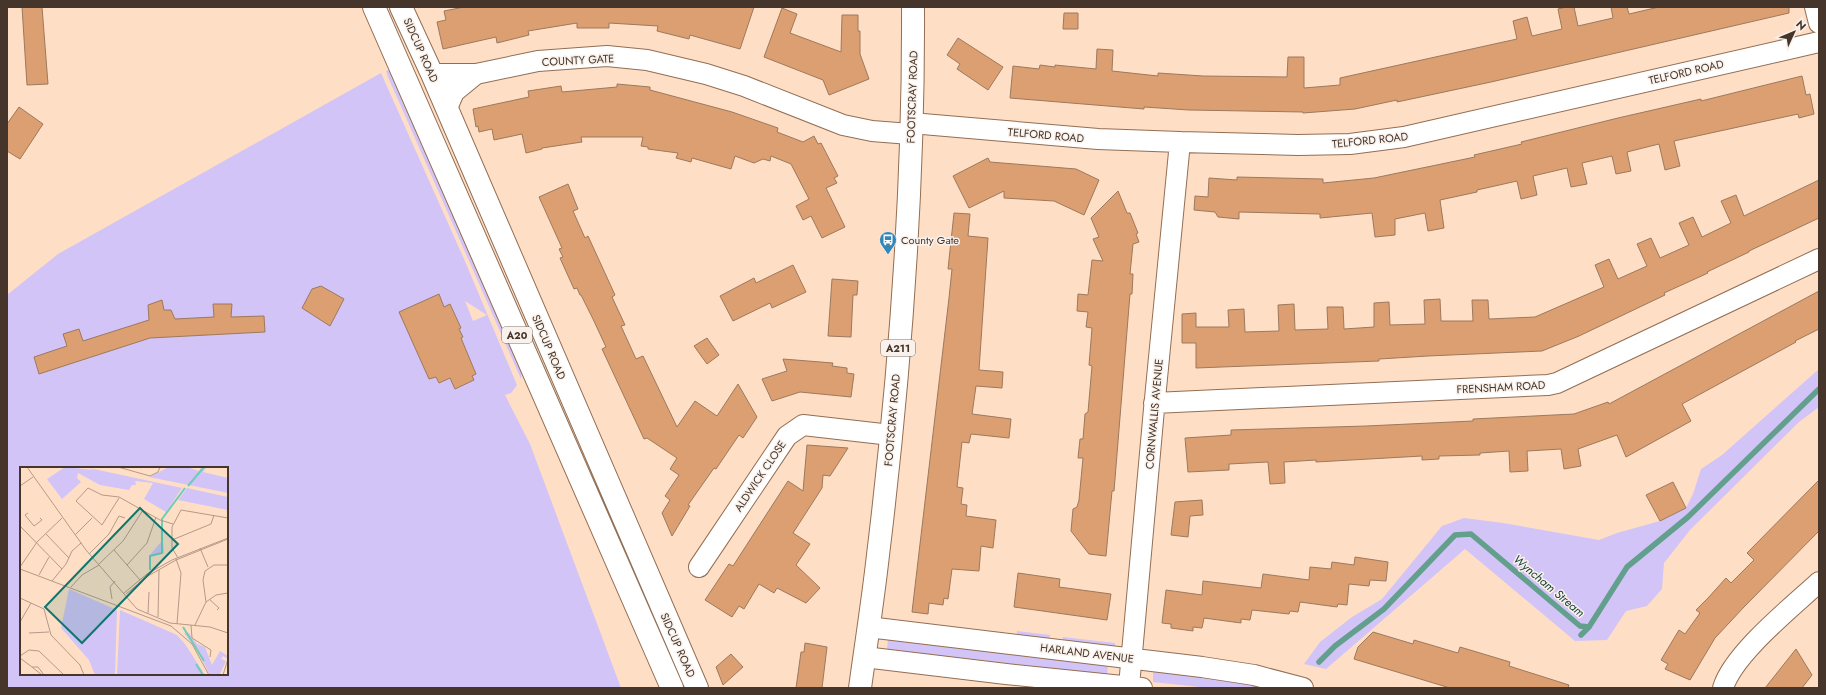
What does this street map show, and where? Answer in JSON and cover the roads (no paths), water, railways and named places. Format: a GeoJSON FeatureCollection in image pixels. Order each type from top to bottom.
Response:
{"type":"FeatureCollection","features":[{"type":"Feature","properties":{"kind":"main road","name":"SIDCUP ROAD"},"geometry":{"type":"LineString","coordinates":[[374,7],[672,688]]}},
{"type":"Feature","properties":{"kind":"main road","name":"SIDCUP ROAD"},"geometry":{"type":"LineString","coordinates":[[401,7],[447,108],[697,688]]}},
{"type":"Feature","properties":{"kind":"main road","name":"FOOTSCRAY ROAD"},"geometry":{"type":"LineString","coordinates":[[860,688],[891,435],[906,258],[914,53],[913,7]]}},
{"type":"Feature","properties":{"kind":"street"},"geometry":{"type":"LineString","coordinates":[[1815,7],[1819,23]]}},
{"type":"Feature","properties":{"kind":"street","name":"TELFORD ROAD"},"geometry":{"type":"LineString","coordinates":[[911,128],[1098,139],[1180,142],[1298,145],[1350,144],[1404,137],[1819,42]]}},
{"type":"Feature","properties":{"kind":"street","name":"COUNTY GATE"},"geometry":{"type":"LineString","coordinates":[[432,74],[476,74],[538,62],[607,56],[647,60],[706,74],[761,92],[843,125],[872,131],[911,128]]}},
{"type":"Feature","properties":{"kind":"street","name":"COUNTY GATE"},"geometry":{"type":"LineString","coordinates":[[447,108],[454,92],[476,74]]}},
{"type":"Feature","properties":{"kind":"street","name":"CORNWALLIS AVENUE"},"geometry":{"type":"LineString","coordinates":[[1136,687],[1132,658],[1154,403],[1180,142]]}},
{"type":"Feature","properties":{"kind":"street","name":"FRENSHAM ROAD"},"geometry":{"type":"LineString","coordinates":[[1154,403],[1548,385],[1557,383],[1819,259]]}},
{"type":"Feature","properties":{"kind":"street","name":"ALDWICK CLOSE"},"geometry":{"type":"LineString","coordinates":[[699,568],[787,436],[803,425],[891,435]]}},
{"type":"Feature","properties":{"kind":"street"},"geometry":{"type":"LineString","coordinates":[[1723,688],[1733,667],[1746,651],[1816,590]]}},
{"type":"Feature","properties":{"kind":"street","name":"HARLAND AVENUE"},"geometry":{"type":"LineString","coordinates":[[868,627],[1132,658],[1254,675],[1303,688]]}},
{"type":"Feature","properties":{"kind":"street"},"geometry":{"type":"LineString","coordinates":[[864,656],[1006,674],[1136,687]]}},
{"type":"Feature","properties":{"kind":"waterway","name":"Wyncham Stream"},"geometry":{"type":"LineString","coordinates":[[1319,662],[1335,646],[1384,609],[1455,535],[1471,534],[1580,626],[1589,627],[1627,567],[1688,517],[1819,389]]}},
{"type":"Feature","properties":{"kind":"waterway"},"geometry":{"type":"LineString","coordinates":[[1581,635],[1589,627]]}},
{"type":"Feature","properties":{"kind":"place","name":"County Gate"},"geometry":{"type":"Point","coordinates":[888,255]}}]}
